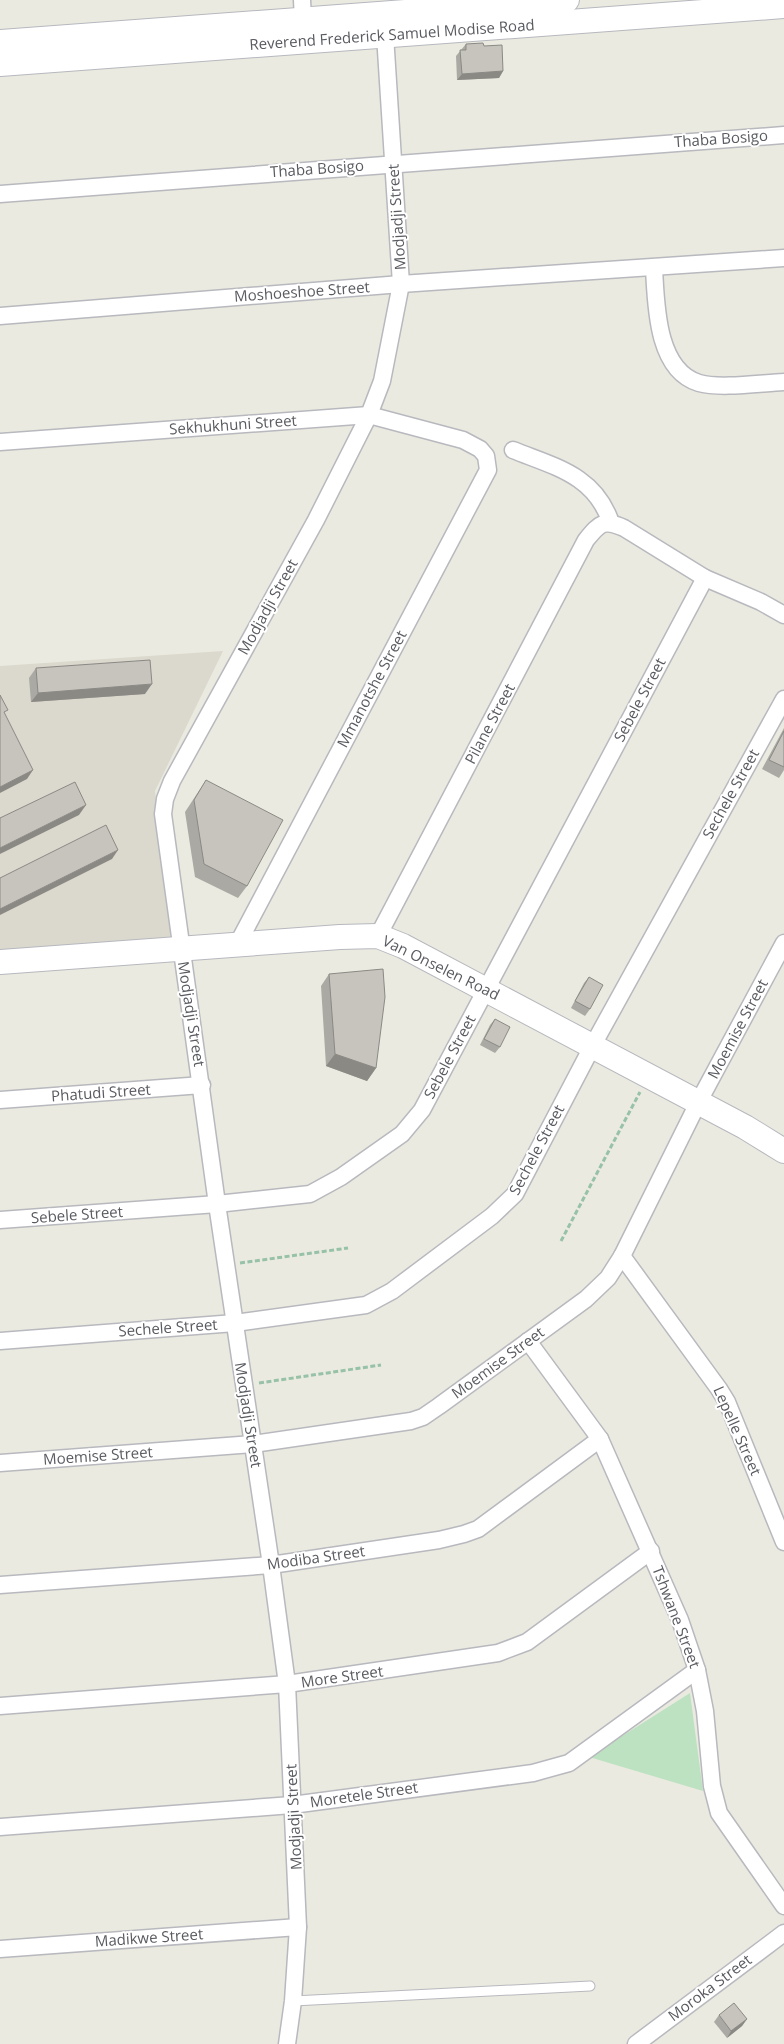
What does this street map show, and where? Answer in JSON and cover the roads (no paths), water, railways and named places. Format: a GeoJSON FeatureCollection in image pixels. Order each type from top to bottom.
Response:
{"type":"FeatureCollection","features":[{"type":"Feature","properties":{"kind":"main road","name":"Reverend Frederick Samuel Modise Road"},"geometry":{"type":"LineString","coordinates":[[0,42],[303,10],[567,0]]}},
{"type":"Feature","properties":{"kind":"main road","name":"Reverend Frederick Samuel Modise Road"},"geometry":{"type":"LineString","coordinates":[[0,64],[784,6]]}},
{"type":"Feature","properties":{"kind":"main road","name":"Van Onselen Road"},"geometry":{"type":"LineString","coordinates":[[0,962],[378,936],[403,946],[593,1045],[745,1127],[784,1151]]}},
{"type":"Feature","properties":{"kind":"street","name":"Modjadji Street"},"geometry":{"type":"LineString","coordinates":[[287,2044],[293,2001],[298,1927],[287,1684],[217,1204],[163,814],[165,799],[172,781],[316,520],[369,415],[382,381],[401,284],[385,35]]}},
{"type":"Feature","properties":{"kind":"street","name":"Thaba Bosigo"},"geometry":{"type":"LineString","coordinates":[[0,194],[784,134]]}},
{"type":"Feature","properties":{"kind":"street","name":"Moshoeshoe Street"},"geometry":{"type":"LineString","coordinates":[[0,316],[401,284],[784,258]]}},
{"type":"Feature","properties":{"kind":"street"},"geometry":{"type":"LineString","coordinates":[[654,268],[657,318],[670,356],[678,369],[688,378],[698,383],[713,385],[784,382]]}},
{"type":"Feature","properties":{"kind":"street","name":"Sekhukhuni Street"},"geometry":{"type":"LineString","coordinates":[[0,442],[369,415],[463,440]]}},
{"type":"Feature","properties":{"kind":"street","name":"Mmanotshe Street"},"geometry":{"type":"LineString","coordinates":[[237,945],[488,470],[486,456],[480,449],[463,440]]}},
{"type":"Feature","properties":{"kind":"street"},"geometry":{"type":"LineString","coordinates":[[513,450],[576,476],[596,494],[607,508],[611,523],[624,528],[705,578],[761,602],[784,615]]}},
{"type":"Feature","properties":{"kind":"street","name":"Pilane Street"},"geometry":{"type":"LineString","coordinates":[[378,936],[586,540],[597,526],[611,523]]}},
{"type":"Feature","properties":{"kind":"street","name":"Sebele Street"},"geometry":{"type":"LineString","coordinates":[[0,1220],[217,1204],[310,1194],[341,1177],[402,1134],[422,1110],[705,578]]}},
{"type":"Feature","properties":{"kind":"street","name":"Sechele Street"},"geometry":{"type":"LineString","coordinates":[[0,1341],[235,1323],[350,1308],[376,1301],[392,1291],[492,1216],[515,1194],[593,1045],[784,699]]}},
{"type":"Feature","properties":{"kind":"street","name":"Moemise Street"},"geometry":{"type":"LineString","coordinates":[[0,1463],[253,1444],[411,1421],[439,1406],[586,1299],[608,1278],[622,1256],[698,1103],[784,943]]}},
{"type":"Feature","properties":{"kind":"street","name":"Phatudi Street"},"geometry":{"type":"LineString","coordinates":[[0,1100],[202,1085]]}},
{"type":"Feature","properties":{"kind":"street","name":"Lepelle Street"},"geometry":{"type":"LineString","coordinates":[[622,1256],[727,1402],[784,1542]]}},
{"type":"Feature","properties":{"kind":"street","name":"Tshwane Street"},"geometry":{"type":"LineString","coordinates":[[528,1341],[600,1439],[651,1551],[680,1620],[697,1670],[705,1711],[712,1786],[718,1813],[784,1906]]}},
{"type":"Feature","properties":{"kind":"street","name":"Modiba Street"},"geometry":{"type":"LineString","coordinates":[[0,1585],[271,1565],[439,1540],[464,1534],[491,1520],[600,1439]]}},
{"type":"Feature","properties":{"kind":"street","name":"More Street"},"geometry":{"type":"LineString","coordinates":[[0,1706],[287,1684],[498,1653],[527,1642],[565,1616],[651,1551]]}},
{"type":"Feature","properties":{"kind":"street","name":"Moretele Street"},"geometry":{"type":"LineString","coordinates":[[0,1827],[292,1805],[533,1773],[556,1768],[569,1763],[588,1750],[697,1670]]}},
{"type":"Feature","properties":{"kind":"street","name":"Madikwe Street"},"geometry":{"type":"LineString","coordinates":[[0,1950],[298,1927]]}},
{"type":"Feature","properties":{"kind":"street","name":"Moroka Street"},"geometry":{"type":"LineString","coordinates":[[636,2044],[784,1933]]}},
{"type":"Feature","properties":{"kind":"lane"},"geometry":{"type":"LineString","coordinates":[[293,2001],[590,1986]]}}]}
